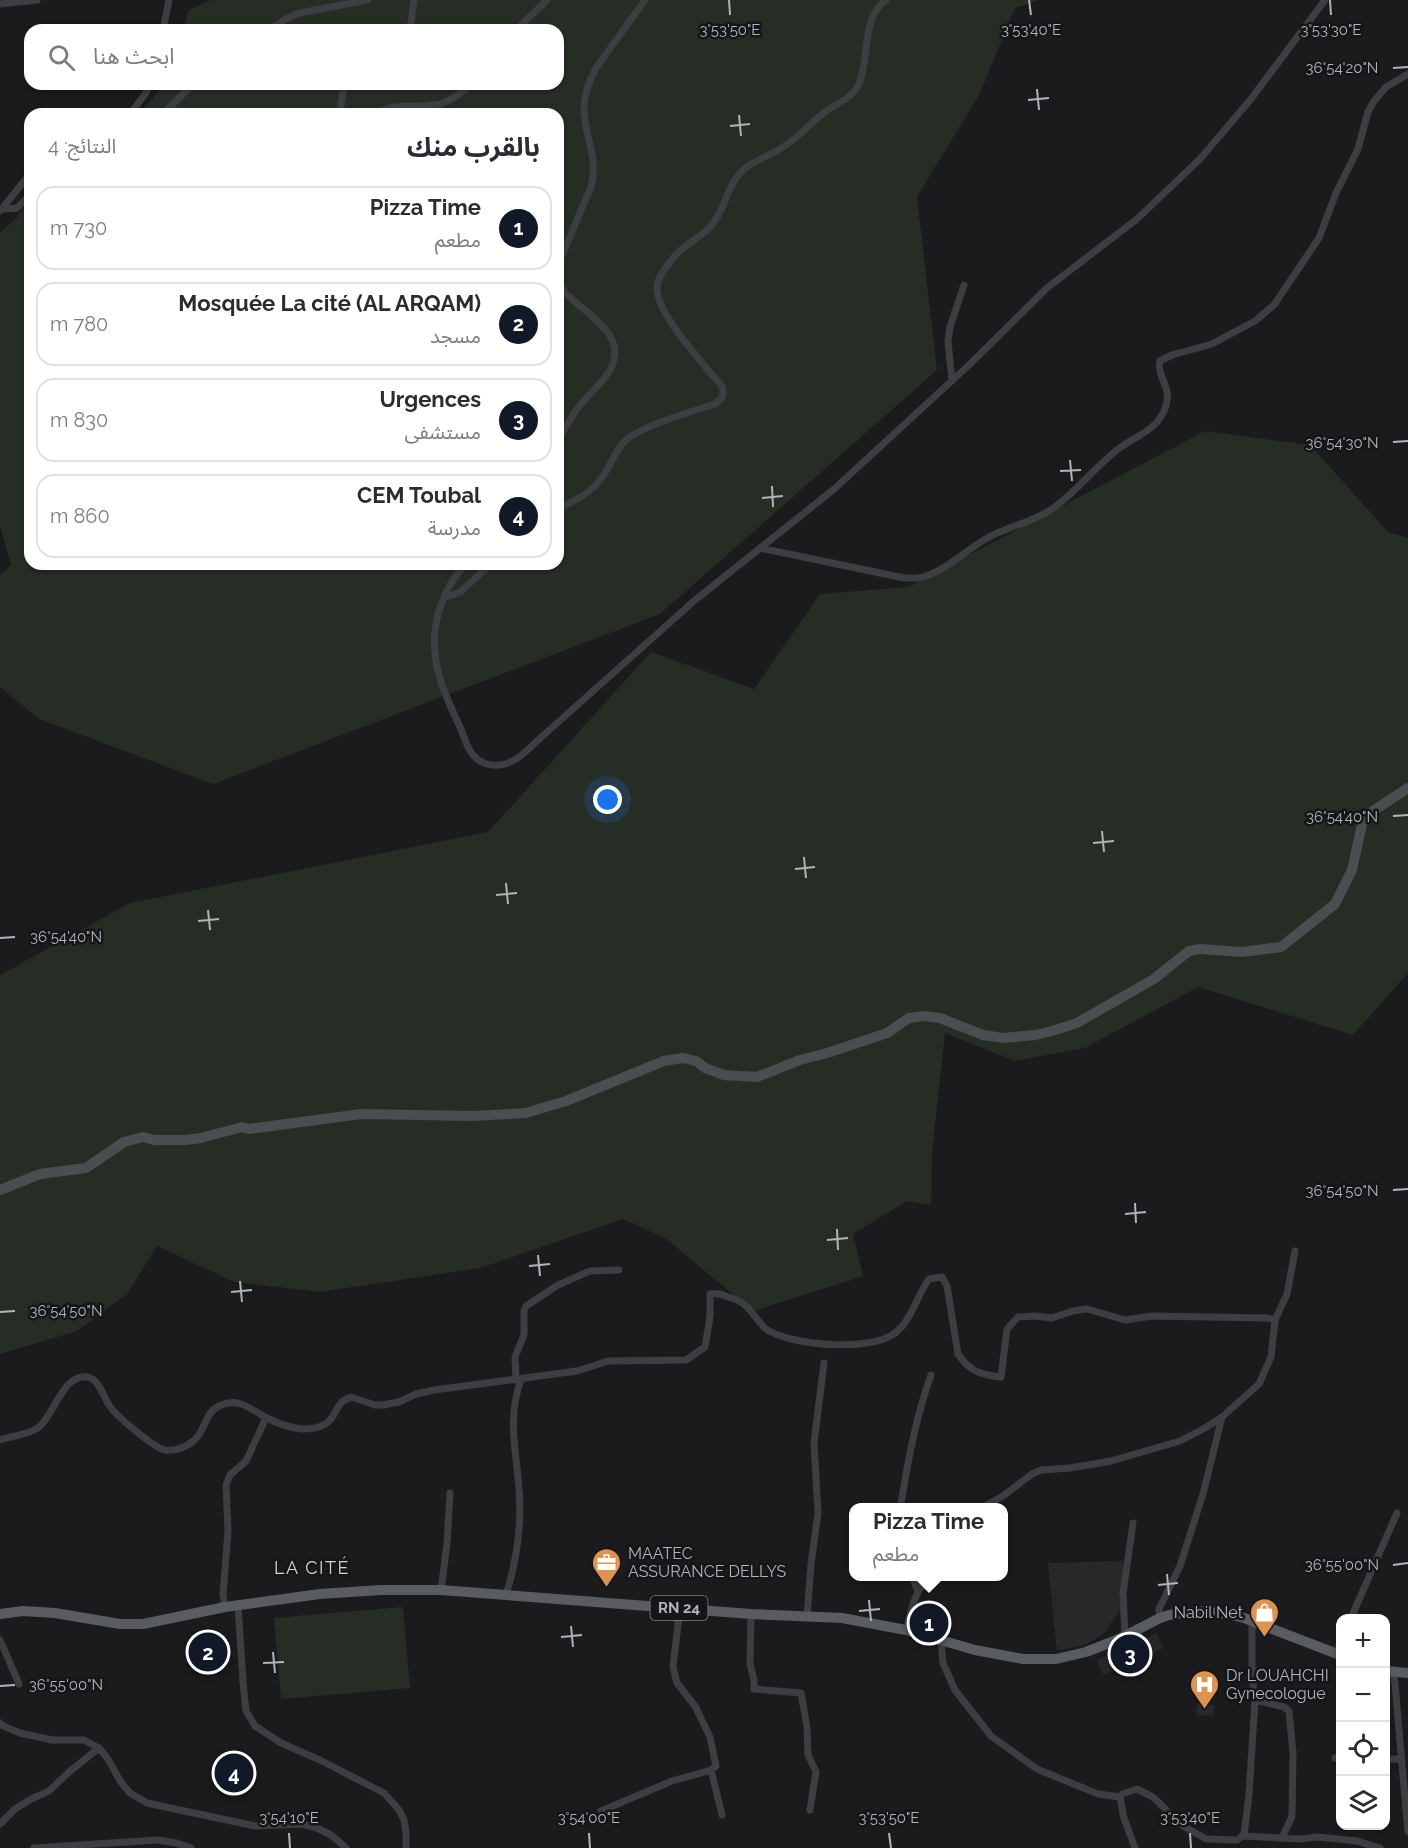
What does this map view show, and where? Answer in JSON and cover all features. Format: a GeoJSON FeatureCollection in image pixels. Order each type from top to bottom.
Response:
{"type":"FeatureCollection","features":[{"type":"Feature","properties":{"kind":"main road","name":"RN 24"},"geometry":{"type":"LineString","coordinates":[[0,1614],[23,1611],[55,1613],[120,1624],[143,1624],[225,1607],[320,1594],[371,1590],[441,1590],[751,1614],[843,1618],[906,1630],[975,1650],[1023,1659],[1056,1659],[1086,1652],[1160,1618],[1199,1611],[1227,1614],[1252,1621],[1336,1650]]}},
{"type":"Feature","properties":{"kind":"main road"},"geometry":{"type":"LineString","coordinates":[[1390,1672],[1408,1673]]}},
{"type":"Feature","properties":{"kind":"street"},"geometry":{"type":"LineString","coordinates":[[0,4],[37,0]]}},
{"type":"Feature","properties":{"kind":"street"},"geometry":{"type":"LineString","coordinates":[[164,24],[169,0]]}},
{"type":"Feature","properties":{"kind":"street"},"geometry":{"type":"LineString","coordinates":[[278,24],[299,13],[368,0]]}},
{"type":"Feature","properties":{"kind":"street"},"geometry":{"type":"LineString","coordinates":[[411,24],[414,0]]}},
{"type":"Feature","properties":{"kind":"street"},"geometry":{"type":"LineString","coordinates":[[522,24],[546,0]]}},
{"type":"Feature","properties":{"kind":"street"},"geometry":{"type":"LineString","coordinates":[[564,251],[594,177],[594,155],[584,107],[590,80],[645,0]]}},
{"type":"Feature","properties":{"kind":"street"},"geometry":{"type":"LineString","coordinates":[[564,505],[581,498],[595,486],[621,446],[632,436],[715,404],[722,398],[722,385],[686,344],[660,303],[657,292],[658,280],[680,250],[714,223],[735,181],[744,170],[784,147],[820,115],[854,92],[860,80],[866,42],[874,13],[886,0]]}},
{"type":"Feature","properties":{"kind":"street"},"geometry":{"type":"LineString","coordinates":[[460,570],[452,579],[444,598],[435,630],[435,656],[440,682],[472,754],[484,763],[506,764],[519,757],[694,601],[832,490],[952,381],[1047,288],[1137,219],[1200,159],[1251,99],[1325,0]]}},
{"type":"Feature","properties":{"kind":"street"},"geometry":{"type":"LineString","coordinates":[[760,548],[904,578],[922,578],[937,571],[990,536],[1037,518],[1054,508],[1119,448],[1158,422],[1164,413],[1168,399],[1167,386],[1159,369],[1160,361],[1172,355],[1212,344],[1255,321],[1274,305],[1319,238],[1336,193],[1358,149],[1368,112],[1374,101],[1386,87],[1408,74]]}},
{"type":"Feature","properties":{"kind":"street"},"geometry":{"type":"LineString","coordinates":[[135,108],[147,90]]}},
{"type":"Feature","properties":{"kind":"street"},"geometry":{"type":"LineString","coordinates":[[169,108],[187,90]]}},
{"type":"Feature","properties":{"kind":"street"},"geometry":{"type":"LineString","coordinates":[[341,108],[343,90]]}},
{"type":"Feature","properties":{"kind":"street"},"geometry":{"type":"LineString","coordinates":[[389,108],[439,104],[452,99],[463,90]]}},
{"type":"Feature","properties":{"kind":"street"},"geometry":{"type":"LineString","coordinates":[[1,210],[24,181]]}},
{"type":"Feature","properties":{"kind":"street"},"geometry":{"type":"LineString","coordinates":[[1,210],[17,208],[24,201]]}},
{"type":"Feature","properties":{"kind":"street"},"geometry":{"type":"LineString","coordinates":[[952,381],[948,341],[950,327],[964,285]]}},
{"type":"Feature","properties":{"kind":"street"},"geometry":{"type":"LineString","coordinates":[[564,291],[606,330],[613,343],[615,358],[610,372],[577,408],[564,431]]}},
{"type":"Feature","properties":{"kind":"street"},"geometry":{"type":"LineString","coordinates":[[444,598],[460,592],[484,570]]}},
{"type":"Feature","properties":{"kind":"street"},"geometry":{"type":"LineString","coordinates":[[0,1190],[40,1174],[86,1168],[124,1142],[143,1137],[154,1140],[185,1140],[242,1127],[249,1129],[361,1114],[472,1116],[526,1113],[566,1101],[664,1061],[683,1058],[696,1061],[705,1068],[724,1076],[757,1077],[800,1060],[887,1033],[909,1018],[924,1016],[940,1018],[982,1035],[1004,1038],[1052,1031],[1077,1023],[1154,979],[1189,951],[1200,949],[1242,952],[1281,947],[1335,904],[1352,870],[1366,815],[1408,788]]}},
{"type":"Feature","properties":{"kind":"street"},"geometry":{"type":"LineString","coordinates":[[990,1503],[1041,1470],[1111,1461],[1180,1441],[1222,1417],[1259,1384],[1271,1357],[1275,1320],[1287,1294],[1295,1251]]}},
{"type":"Feature","properties":{"kind":"street"},"geometry":{"type":"LineString","coordinates":[[506,1595],[517,1551],[520,1525],[512,1425],[518,1380],[515,1357],[524,1335],[524,1311],[526,1306],[558,1285],[590,1271],[619,1270]]}},
{"type":"Feature","properties":{"kind":"street"},"geometry":{"type":"LineString","coordinates":[[0,1440],[40,1426],[62,1392],[74,1380],[81,1377],[94,1380],[114,1411],[154,1445],[165,1450],[177,1449],[193,1441],[201,1433],[208,1415],[219,1406],[226,1404],[243,1404],[266,1418],[287,1426],[311,1429],[329,1422],[340,1404],[348,1397],[383,1405],[434,1390],[577,1371],[608,1361],[686,1360],[705,1347],[710,1317],[710,1294],[718,1293],[742,1302],[766,1328],[783,1337],[800,1342],[834,1345],[866,1343],[893,1335],[905,1321],[929,1279],[942,1277],[947,1286],[958,1354],[964,1364],[973,1371],[986,1376],[1000,1377],[1007,1329],[1018,1317],[1052,1318],[1088,1309],[1125,1320],[1152,1316],[1275,1320]]}},
{"type":"Feature","properties":{"kind":"street"},"geometry":{"type":"LineString","coordinates":[[807,1617],[818,1513],[814,1443],[824,1363]]}},
{"type":"Feature","properties":{"kind":"street"},"geometry":{"type":"LineString","coordinates":[[901,1503],[921,1402],[931,1375]]}},
{"type":"Feature","properties":{"kind":"street"},"geometry":{"type":"LineString","coordinates":[[1160,1618],[1159,1609],[1180,1566],[1222,1417]]}},
{"type":"Feature","properties":{"kind":"street"},"geometry":{"type":"LineString","coordinates":[[225,1607],[223,1595],[228,1531],[226,1485],[230,1475],[246,1461],[266,1418]]}},
{"type":"Feature","properties":{"kind":"street"},"geometry":{"type":"LineString","coordinates":[[441,1590],[450,1493]]}},
{"type":"Feature","properties":{"kind":"street"},"geometry":{"type":"LineString","coordinates":[[1353,1614],[1397,1513]]}},
{"type":"Feature","properties":{"kind":"street"},"geometry":{"type":"LineString","coordinates":[[1125,1636],[1123,1593],[1133,1523]]}},
{"type":"Feature","properties":{"kind":"street"},"geometry":{"type":"LineString","coordinates":[[914,1581],[918,1592]]}},
{"type":"Feature","properties":{"kind":"street"},"geometry":{"type":"LineString","coordinates":[[906,1630],[913,1604],[926,1581]]}},
{"type":"Feature","properties":{"kind":"street"},"geometry":{"type":"LineString","coordinates":[[238,1605],[246,1711],[255,1726],[281,1743],[320,1760],[384,1793],[393,1800],[404,1820],[406,1848]]}},
{"type":"Feature","properties":{"kind":"street"},"geometry":{"type":"LineString","coordinates":[[601,1811],[672,1782],[711,1770],[716,1766],[710,1737],[695,1706],[677,1683],[673,1667],[681,1608]]}},
{"type":"Feature","properties":{"kind":"street"},"geometry":{"type":"LineString","coordinates":[[751,1614],[750,1664],[754,1689],[801,1694],[807,1727],[808,1755],[816,1772],[810,1810]]}},
{"type":"Feature","properties":{"kind":"street"},"geometry":{"type":"LineString","coordinates":[[1242,1836],[1249,1795],[1255,1700],[1252,1675],[1252,1621]]}},
{"type":"Feature","properties":{"kind":"street"},"geometry":{"type":"LineString","coordinates":[[0,1640],[19,1684]]}},
{"type":"Feature","properties":{"kind":"street"},"geometry":{"type":"LineString","coordinates":[[941,1641],[943,1663],[955,1690],[990,1736],[1037,1769],[1098,1794],[1120,1797],[1122,1794],[1137,1790],[1153,1797],[1183,1826],[1206,1839],[1237,1840],[1242,1836],[1318,1837],[1357,1841],[1380,1848]]}},
{"type":"Feature","properties":{"kind":"street"},"geometry":{"type":"LineString","coordinates":[[1390,1672],[1408,1832]]}},
{"type":"Feature","properties":{"kind":"street"},"geometry":{"type":"LineString","coordinates":[[1255,1700],[1284,1707],[1289,1711],[1293,1753],[1292,1816],[1282,1838]]}},
{"type":"Feature","properties":{"kind":"street"},"geometry":{"type":"LineString","coordinates":[[0,1723],[21,1733],[52,1740],[84,1740],[99,1748],[130,1793],[147,1803],[255,1826],[302,1824],[331,1835],[346,1848]]}},
{"type":"Feature","properties":{"kind":"street"},"geometry":{"type":"LineString","coordinates":[[0,1824],[15,1809],[49,1791],[99,1748]]}},
{"type":"Feature","properties":{"kind":"street"},"geometry":{"type":"LineString","coordinates":[[1390,1759],[1401,1759]]}},
{"type":"Feature","properties":{"kind":"street"},"geometry":{"type":"LineString","coordinates":[[711,1770],[722,1815]]}},
{"type":"Feature","properties":{"kind":"street"},"geometry":{"type":"LineString","coordinates":[[1120,1797],[1124,1818],[1136,1848]]}},
{"type":"Feature","properties":{"kind":"street"},"geometry":{"type":"LineString","coordinates":[[34,1848],[158,1840],[191,1848]]}},
{"type":"Feature","properties":{"kind":"shaded area"},"geometry":{"type":"Polygon","coordinates":[[[211,0],[1039,0],[1015,8],[979,95],[917,197],[937,370],[660,614],[213,784],[39,719],[0,687],[0,575],[11,565],[0,526],[0,233],[24,207],[24,570],[564,570],[564,108],[144,108],[160,90],[564,90],[564,24],[184,24],[189,10],[211,0]]]}},
{"type":"Feature","properties":{"kind":"shaded area"},"geometry":{"type":"Polygon","coordinates":[[[1205,431],[1310,445],[1388,532],[1408,538],[1408,973],[1353,1035],[1198,987],[1085,1048],[1015,1061],[945,1033],[932,1153],[931,1205],[907,1201],[853,1234],[863,1276],[753,1311],[665,1238],[623,1219],[480,1268],[320,1292],[234,1282],[157,1246],[127,1294],[77,1331],[0,1354],[0,975],[130,903],[488,832],[651,652],[754,689],[820,594],[908,587],[1205,431]]]}},
{"type":"Feature","properties":{"kind":"shaded area"},"geometry":{"type":"Polygon","coordinates":[[[1123,1561],[1125,1603],[1104,1633],[1087,1644],[1057,1651],[1048,1563],[1123,1561]]]}},
{"type":"Feature","properties":{"kind":"shaded area"},"geometry":{"type":"Polygon","coordinates":[[[403,1607],[410,1688],[281,1699],[274,1618],[403,1607]]]}},
{"type":"Feature","properties":{"kind":"shaded area"},"geometry":{"type":"Polygon","coordinates":[[[1157,1633],[1163,1648],[1103,1675],[1097,1660],[1157,1633]]]}},
{"type":"Feature","properties":{"kind":"shaded area","name":"Dr LOUAHCHI Gynecologue"},"geometry":{"type":"Polygon","coordinates":[[[1197,1704],[1214,1705],[1213,1716],[1196,1715],[1197,1704]]]}},
{"type":"Feature","properties":{"kind":"place","name":"MAATEC ASSURANCE DELLYS"},"geometry":{"type":"Point","coordinates":[607,1588]}},
{"type":"Feature","properties":{"kind":"place","name":"Pizza Time"},"geometry":{"type":"Point","coordinates":[929,1623]}},
{"type":"Feature","properties":{"kind":"place","name":"Nabil Net"},"geometry":{"type":"Point","coordinates":[1264,1638]}},
{"type":"Feature","properties":{"kind":"place","name":"Mosquée La cité (AL ARQAM)"},"geometry":{"type":"Point","coordinates":[208,1652]}},
{"type":"Feature","properties":{"kind":"place","name":"Urgences"},"geometry":{"type":"Point","coordinates":[1130,1654]}},
{"type":"Feature","properties":{"kind":"place","name":"Dr LOUAHCHI Gynecologue"},"geometry":{"type":"Point","coordinates":[1205,1710]}},
{"type":"Feature","properties":{"kind":"place","name":"CEM Toubal"},"geometry":{"type":"Point","coordinates":[234,1773]}},
{"type":"Feature","properties":{"kind":"district","name":"LA CITÉ"},"geometry":{"type":"Point","coordinates":[312,1568]}}]}
